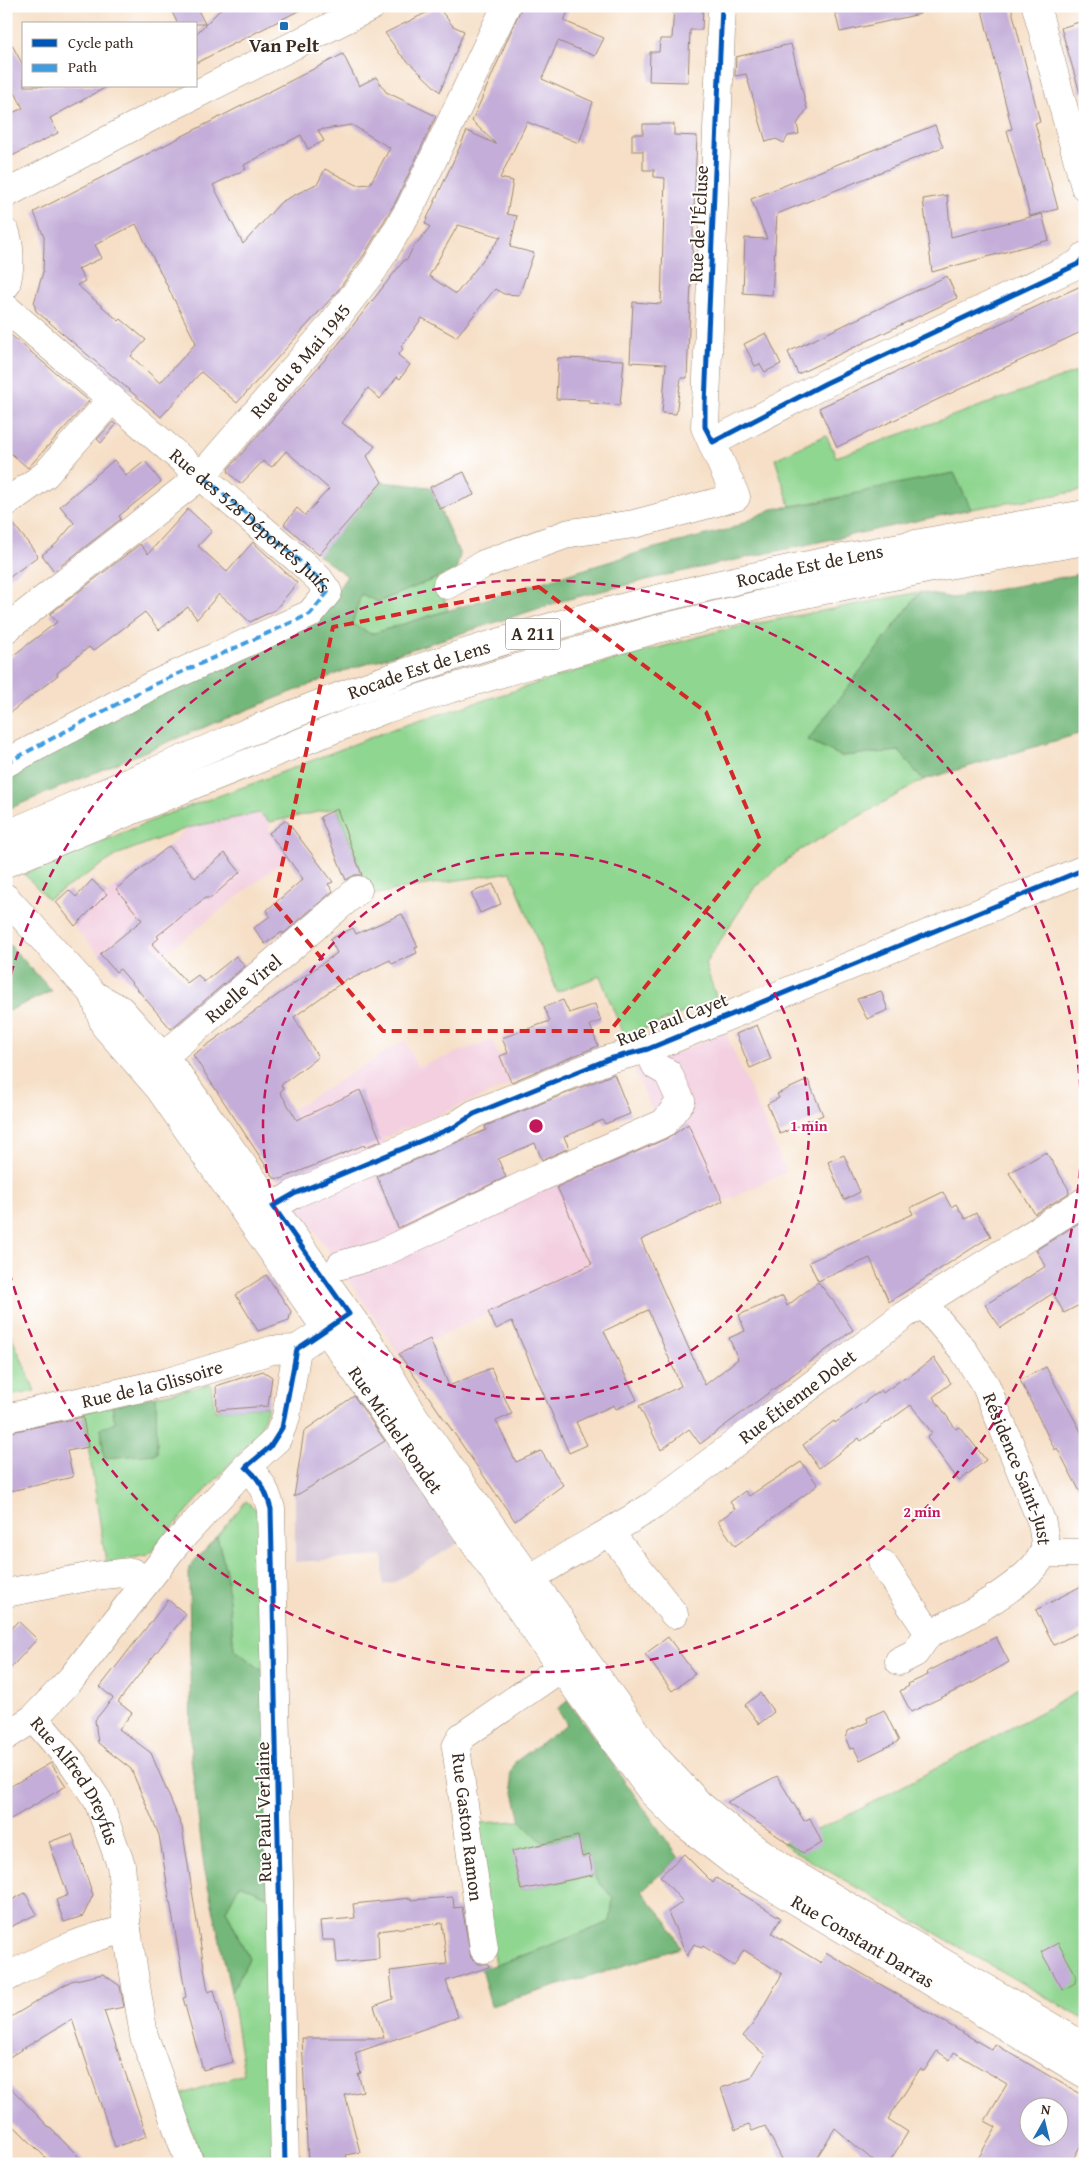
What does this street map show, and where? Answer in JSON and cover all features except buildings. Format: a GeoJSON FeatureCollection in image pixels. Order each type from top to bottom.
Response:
{"type":"FeatureCollection","features":[{"type":"Feature","properties":{"kind":"main road","name":"Rue de l'Écluse"},"geometry":{"type":"LineString","coordinates":[[447,585],[484,564],[570,533],[634,524],[736,497],[705,427],[722,6]]}},
{"type":"Feature","properties":{"kind":"main road"},"geometry":{"type":"LineString","coordinates":[[1036,6],[1085,187]]}},
{"type":"Feature","properties":{"kind":"main road"},"geometry":{"type":"LineString","coordinates":[[6,194],[155,115],[369,7]]}},
{"type":"Feature","properties":{"kind":"main road","name":"Rue du 8 Mai 1945"},"geometry":{"type":"LineString","coordinates":[[6,629],[202,475],[322,336],[374,269],[410,208],[502,10]]}},
{"type":"Feature","properties":{"kind":"main road"},"geometry":{"type":"LineString","coordinates":[[6,232],[11,250],[11,268],[6,285]]}},
{"type":"Feature","properties":{"kind":"main road"},"geometry":{"type":"LineString","coordinates":[[713,442],[826,383],[1078,264],[1085,256]]}},
{"type":"Feature","properties":{"kind":"main road","name":"Rue des 528 Déportés Juifs"},"geometry":{"type":"LineString","coordinates":[[6,308],[302,563],[319,579],[328,592],[310,614],[151,686],[6,763]]}},
{"type":"Feature","properties":{"kind":"main road"},"geometry":{"type":"LineString","coordinates":[[6,503],[45,475],[112,399]]}},
{"type":"Feature","properties":{"kind":"main road","name":"Rocade Est de Lens"},"geometry":{"type":"LineString","coordinates":[[6,835],[185,758],[380,682],[514,639],[651,600],[782,570],[937,539],[1085,514]]}},
{"type":"Feature","properties":{"kind":"main road","name":"Rocade Est de Lens"},"geometry":{"type":"LineString","coordinates":[[6,863],[195,784],[385,708],[528,665],[657,629],[800,595],[942,566],[1085,541]]}},
{"type":"Feature","properties":{"kind":"main road","name":"Rue Paul Cayet"},"geometry":{"type":"LineString","coordinates":[[251,1222],[294,1194],[454,1128],[474,1114],[609,1059],[648,1048],[1085,869]]}},
{"type":"Feature","properties":{"kind":"main road","name":"Ruelle Virel"},"geometry":{"type":"LineString","coordinates":[[153,1062],[358,890]]}},
{"type":"Feature","properties":{"kind":"main road"},"geometry":{"type":"LineString","coordinates":[[10,902],[94,995],[105,1026],[153,1062]]}},
{"type":"Feature","properties":{"kind":"main road"},"geometry":{"type":"LineString","coordinates":[[342,1265],[382,1253],[537,1178],[664,1123],[681,1101],[668,1073],[656,1066],[648,1048]]}},
{"type":"Feature","properties":{"kind":"main road","name":"Rue Michel Rondet"},"geometry":{"type":"LineString","coordinates":[[153,1062],[273,1206],[382,1361],[414,1416],[502,1541],[519,1585],[560,1668],[659,1781]]}},
{"type":"Feature","properties":{"kind":"main road","name":"Rue Michel Rondet"},"geometry":{"type":"LineString","coordinates":[[153,1062],[251,1222],[327,1331],[519,1585],[566,1628],[659,1781]]}},
{"type":"Feature","properties":{"kind":"main road","name":"Rue Étienne Dolet"},"geometry":{"type":"LineString","coordinates":[[519,1585],[610,1533],[654,1505],[922,1302],[1085,1201]]}},
{"type":"Feature","properties":{"kind":"main road","name":"Résidence Saint-Just"},"geometry":{"type":"LineString","coordinates":[[922,1302],[964,1351],[986,1386],[1042,1523],[1044,1552],[1033,1568],[984,1606],[956,1622],[929,1633]]}},
{"type":"Feature","properties":{"kind":"main road"},"geometry":{"type":"LineString","coordinates":[[297,1350],[349,1314]]}},
{"type":"Feature","properties":{"kind":"main road","name":"Rue de la Glissoire"},"geometry":{"type":"LineString","coordinates":[[6,1418],[168,1382],[272,1350],[297,1350]]}},
{"type":"Feature","properties":{"kind":"main road","name":"Rue Alfred Dreyfus"},"geometry":{"type":"LineString","coordinates":[[190,2164],[144,2036],[127,1930],[121,1865],[98,1801],[74,1765],[34,1718],[71,1679],[175,1545],[246,1467],[270,1447],[282,1428],[297,1350]]}},
{"type":"Feature","properties":{"kind":"main road","name":"Rue Paul Verlaine"},"geometry":{"type":"LineString","coordinates":[[246,1467],[256,1476],[266,1491],[271,1509],[285,2164]]}},
{"type":"Feature","properties":{"kind":"main road"},"geometry":{"type":"LineString","coordinates":[[610,1533],[674,1614]]}},
{"type":"Feature","properties":{"kind":"main road"},"geometry":{"type":"LineString","coordinates":[[1044,1552],[1085,1553]]}},
{"type":"Feature","properties":{"kind":"main road"},"geometry":{"type":"LineString","coordinates":[[883,1564],[929,1633],[915,1653],[899,1661]]}},
{"type":"Feature","properties":{"kind":"main road"},"geometry":{"type":"LineString","coordinates":[[6,1593],[94,1576],[132,1572],[147,1580]]}},
{"type":"Feature","properties":{"kind":"main road"},"geometry":{"type":"LineString","coordinates":[[519,1585],[621,1733],[652,1773],[688,1810],[738,1853],[1085,2060]]}},
{"type":"Feature","properties":{"kind":"main road","name":"Rue Gaston Ramon"},"geometry":{"type":"LineString","coordinates":[[484,1949],[456,1747],[461,1737],[560,1668]]}},
{"type":"Feature","properties":{"kind":"main road"},"geometry":{"type":"LineString","coordinates":[[6,1736],[34,1718]]}},
{"type":"Feature","properties":{"kind":"main road","name":"Rue Constant Darras"},"geometry":{"type":"LineString","coordinates":[[659,1781],[700,1805],[738,1836],[780,1866],[1085,2047]]}},
{"type":"Feature","properties":{"kind":"main road","name":"Rue Constant Darras"},"geometry":{"type":"LineString","coordinates":[[659,1781],[680,1820],[740,1867],[1085,2074]]}},
{"type":"Feature","properties":{"kind":"main road"},"geometry":{"type":"LineString","coordinates":[[6,1978],[46,1956],[111,1932],[127,1930]]}},
{"type":"Feature","properties":{"kind":"highlighted area"},"geometry":{"type":"Polygon","coordinates":[[[539,587],[706,712],[761,842],[610,1031],[383,1031],[274,902],[333,627],[539,587]]]}},
{"type":"Feature","properties":{"kind":"shaded area"},"geometry":{"type":"Polygon","coordinates":[[[259,813],[270,822],[269,833],[288,857],[130,981],[117,973],[74,927],[107,894],[169,846],[187,828],[259,813]]]}},
{"type":"Feature","properties":{"kind":"shaded area"},"geometry":{"type":"Polygon","coordinates":[[[725,1032],[786,1172],[400,1355],[304,1216],[246,1138],[405,1040],[417,1067],[492,1040],[511,1084],[383,1138],[397,1168],[486,1130],[509,1184],[655,1116],[634,1071],[725,1032]]]}},
{"type":"Feature","properties":{"kind":"shaded area"},"geometry":{"type":"Polygon","coordinates":[[[355,1395],[458,1543],[393,1583],[383,1585],[383,1556],[295,1562],[295,1496],[304,1431],[355,1395]]]}},
{"type":"Feature","properties":{"kind":"green space"},"geometry":{"type":"Polygon","coordinates":[[[1085,369],[1085,490],[971,509],[954,473],[790,506],[775,459],[826,435],[836,457],[1085,369]]]}},
{"type":"Feature","properties":{"kind":"green space"},"geometry":{"type":"Polygon","coordinates":[[[954,473],[971,509],[671,574],[565,600],[344,671],[6,810],[6,779],[152,696],[316,622],[347,576],[318,555],[382,482],[430,487],[460,555],[456,570],[378,602],[361,594],[352,624],[371,634],[651,549],[730,529],[772,509],[827,501],[881,487],[954,473]]]}},
{"type":"Feature","properties":{"kind":"green space"},"geometry":{"type":"Polygon","coordinates":[[[1085,573],[1085,732],[923,780],[899,751],[841,756],[808,740],[920,592],[952,598],[1085,573]]]}},
{"type":"Feature","properties":{"kind":"green space"},"geometry":{"type":"Polygon","coordinates":[[[437,578],[448,610],[371,634],[352,625],[361,594],[378,602],[437,578]]]}},
{"type":"Feature","properties":{"kind":"green space"},"geometry":{"type":"Polygon","coordinates":[[[920,592],[808,740],[841,756],[899,751],[923,780],[800,850],[755,887],[705,964],[717,999],[624,1037],[600,976],[557,992],[511,872],[400,889],[370,896],[337,808],[270,822],[259,813],[187,828],[119,854],[48,899],[24,874],[165,815],[257,782],[390,730],[592,666],[723,630],[920,592]]]}},
{"type":"Feature","properties":{"kind":"green space"},"geometry":{"type":"Polygon","coordinates":[[[6,941],[52,991],[6,1012],[6,941]]]}},
{"type":"Feature","properties":{"kind":"green space"},"geometry":{"type":"Polygon","coordinates":[[[6,1323],[35,1391],[6,1397],[6,1323]]]}},
{"type":"Feature","properties":{"kind":"green space"},"geometry":{"type":"Polygon","coordinates":[[[211,1384],[215,1410],[268,1406],[260,1430],[148,1555],[106,1563],[83,1412],[112,1406],[115,1422],[101,1429],[104,1458],[157,1453],[156,1396],[211,1384]]]}},
{"type":"Feature","properties":{"kind":"green space"},"geometry":{"type":"Polygon","coordinates":[[[156,1396],[157,1454],[104,1458],[101,1428],[115,1422],[112,1406],[156,1396]]]}},
{"type":"Feature","properties":{"kind":"green space"},"geometry":{"type":"Polygon","coordinates":[[[246,1501],[265,1517],[268,1675],[234,1649],[226,1572],[217,1536],[246,1501]]]}},
{"type":"Feature","properties":{"kind":"green space"},"geometry":{"type":"Polygon","coordinates":[[[217,1536],[226,1572],[234,1649],[268,1675],[271,1898],[240,1884],[226,1910],[249,1959],[231,1992],[204,1867],[191,1757],[189,1567],[217,1536]]]}},
{"type":"Feature","properties":{"kind":"green space"},"geometry":{"type":"Polygon","coordinates":[[[1085,1688],[1085,2020],[782,1844],[840,1820],[1085,1688]]]}},
{"type":"Feature","properties":{"kind":"green space"},"geometry":{"type":"Polygon","coordinates":[[[568,1701],[679,1858],[641,1891],[667,1921],[681,1948],[491,2006],[481,1969],[512,1960],[610,1922],[613,1898],[593,1875],[589,1856],[582,1857],[578,1837],[544,1844],[521,1821],[510,1776],[515,1762],[567,1724],[557,1709],[568,1701]]]}},
{"type":"Feature","properties":{"kind":"green space"},"geometry":{"type":"Polygon","coordinates":[[[521,1821],[544,1844],[513,1852],[521,1890],[593,1875],[613,1898],[610,1922],[495,1966],[476,1823],[521,1821]]]}},
{"type":"Feature","properties":{"kind":"green space"},"geometry":{"type":"Polygon","coordinates":[[[240,1884],[271,1898],[275,2153],[270,2164],[205,2164],[177,2096],[244,2074],[231,1992],[249,1959],[226,1910],[240,1884]]]}},
{"type":"Feature","properties":{"kind":"marked path"},"geometry":{"type":"LineString","coordinates":[[6,763],[151,686],[310,614],[328,592],[319,579],[302,563],[202,475]]}},
{"type":"Feature","properties":{"kind":"cycle path"},"geometry":{"type":"LineString","coordinates":[[722,6],[705,404],[705,427],[713,442],[826,383],[1078,264],[1085,256]]}},
{"type":"Feature","properties":{"kind":"cycle path"},"geometry":{"type":"LineString","coordinates":[[285,2164],[271,1509],[262,1486],[246,1467],[270,1447],[282,1428],[297,1349],[349,1314],[273,1206],[294,1194],[454,1127],[474,1114],[609,1059],[648,1049],[1085,869]]}},
{"type":"Feature","properties":{"kind":"place","name":"Van Pelt"},"geometry":{"type":"Point","coordinates":[284,26]}}]}
